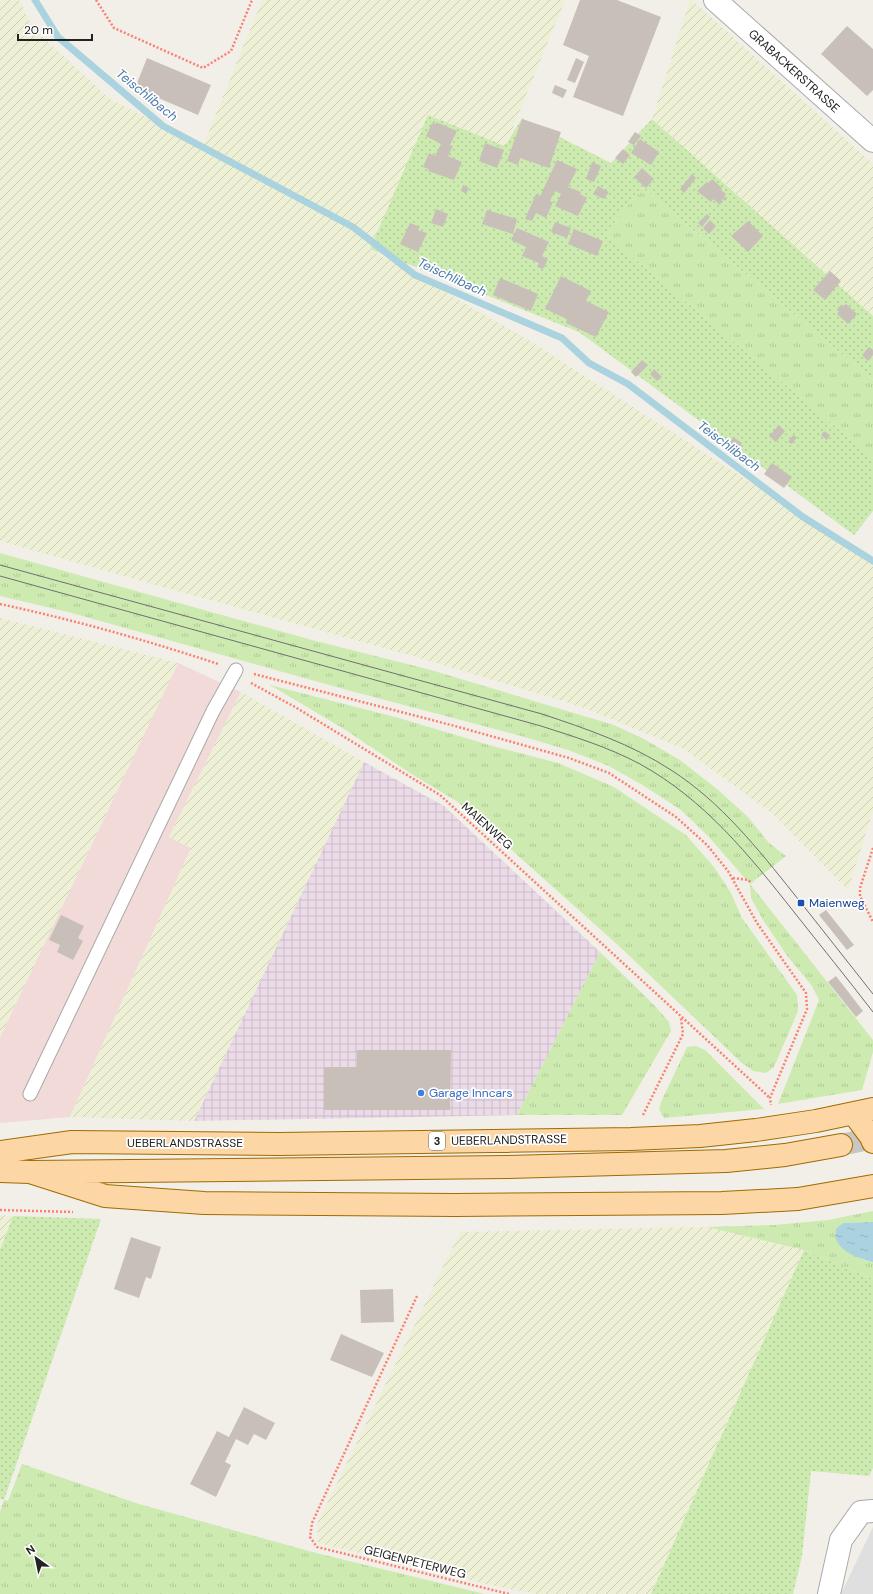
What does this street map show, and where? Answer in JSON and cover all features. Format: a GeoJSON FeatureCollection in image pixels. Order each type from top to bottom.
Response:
{"type":"FeatureCollection","features":[{"type":"Feature","properties":{"kind":"main road","name":"UEBERLANDSTRASSE"},"geometry":{"type":"LineString","coordinates":[[0,1152],[72,1142],[279,1144],[631,1139],[700,1136],[756,1130],[864,1112]]}},
{"type":"Feature","properties":{"kind":"main road"},"geometry":{"type":"LineString","coordinates":[[864,1112],[873,1142]]}},
{"type":"Feature","properties":{"kind":"main road","name":"3"},"geometry":{"type":"LineString","coordinates":[[0,1171],[30,1172],[508,1167],[726,1162],[785,1155],[841,1145]]}},
{"type":"Feature","properties":{"kind":"main road","name":"3"},"geometry":{"type":"LineString","coordinates":[[30,1172],[106,1196],[204,1203],[455,1205],[722,1204],[798,1199],[872,1183]]}},
{"type":"Feature","properties":{"kind":"street","name":"GRABACKERSTRASSE"},"geometry":{"type":"LineString","coordinates":[[714,0],[873,141]]}},
{"type":"Feature","properties":{"kind":"street"},"geometry":{"type":"LineString","coordinates":[[829,1594],[841,1540],[867,1512]]}},
{"type":"Feature","properties":{"kind":"lane"},"geometry":{"type":"LineString","coordinates":[[30,1094],[213,711],[236,670]]}},
{"type":"Feature","properties":{"kind":"path"},"geometry":{"type":"LineString","coordinates":[[96,0],[114,28],[203,68],[231,51],[252,0]]}},
{"type":"Feature","properties":{"kind":"path"},"geometry":{"type":"LineString","coordinates":[[0,604],[64,618],[168,647],[236,670],[345,696],[455,726],[569,758],[609,773],[676,817],[707,845],[728,871],[757,923],[806,993],[807,1009],[770,1098],[771,1108]]}},
{"type":"Feature","properties":{"kind":"path","name":"MAIENWEG"},"geometry":{"type":"LineString","coordinates":[[236,670],[252,685],[294,707],[440,795],[770,1098]]}},
{"type":"Feature","properties":{"kind":"path"},"geometry":{"type":"LineString","coordinates":[[873,848],[860,888],[860,896],[873,922]]}},
{"type":"Feature","properties":{"kind":"path"},"geometry":{"type":"LineString","coordinates":[[732,878],[748,880],[752,883]]}},
{"type":"Feature","properties":{"kind":"path"},"geometry":{"type":"LineString","coordinates":[[631,1139],[683,1034],[681,1017]]}},
{"type":"Feature","properties":{"kind":"path","name":"GEIGENPETERWEG"},"geometry":{"type":"LineString","coordinates":[[417,1296],[312,1523],[310,1537],[317,1548],[509,1594]]}},
{"type":"Feature","properties":{"kind":"shaded area"},"geometry":{"type":"Polygon","coordinates":[[[178,663],[241,692],[169,837],[191,848],[70,1117],[0,1123],[0,1037],[178,663]]]}},
{"type":"Feature","properties":{"kind":"shaded area"},"geometry":{"type":"Polygon","coordinates":[[[364,762],[444,806],[600,952],[517,1115],[194,1121],[364,762]]]}},
{"type":"Feature","properties":{"kind":"shaded area"},"geometry":{"type":"Polygon","coordinates":[[[873,1527],[873,1594],[841,1594],[873,1527]]]}},
{"type":"Feature","properties":{"kind":"green space"},"geometry":{"type":"Polygon","coordinates":[[[0,0],[19,0],[33,28],[110,99],[203,146],[262,0],[565,0],[505,147],[370,249],[530,341],[873,561],[873,811],[848,890],[774,815],[684,749],[579,706],[413,656],[0,541],[0,0]]]}},
{"type":"Feature","properties":{"kind":"green space"},"geometry":{"type":"Polygon","coordinates":[[[690,0],[692,0],[873,164],[873,316],[652,119],[690,0]]]}},
{"type":"Feature","properties":{"kind":"green space"},"geometry":{"type":"Polygon","coordinates":[[[428,115],[505,146],[522,118],[611,163],[652,119],[873,316],[873,380],[642,187],[605,234],[873,458],[873,511],[854,535],[579,332],[370,249],[428,115]]]}},
{"type":"Feature","properties":{"kind":"green space"},"geometry":{"type":"Polygon","coordinates":[[[642,187],[873,380],[873,458],[605,234],[642,187]]]}},
{"type":"Feature","properties":{"kind":"green space"},"geometry":{"type":"Polygon","coordinates":[[[0,553],[312,640],[431,670],[614,725],[644,739],[680,760],[717,789],[747,816],[769,843],[786,856],[750,884],[708,836],[681,810],[609,766],[568,750],[68,612],[0,596],[0,553]]]}},
{"type":"Feature","properties":{"kind":"green space"},"geometry":{"type":"Polygon","coordinates":[[[0,618],[178,663],[0,1037],[0,618]]]}},
{"type":"Feature","properties":{"kind":"green space"},"geometry":{"type":"Polygon","coordinates":[[[270,685],[399,718],[489,745],[558,763],[614,787],[686,835],[714,867],[731,893],[742,918],[797,995],[798,1011],[774,1067],[766,1073],[753,1071],[742,1063],[620,947],[458,802],[413,775],[344,729],[270,685]]]}},
{"type":"Feature","properties":{"kind":"green space"},"geometry":{"type":"Polygon","coordinates":[[[241,692],[364,762],[194,1121],[70,1117],[191,848],[169,837],[241,692]]]}},
{"type":"Feature","properties":{"kind":"green space"},"geometry":{"type":"Polygon","coordinates":[[[750,884],[873,1040],[873,1052],[862,1090],[778,1104],[819,1000],[812,986],[788,957],[763,920],[751,898],[750,884]]]}},
{"type":"Feature","properties":{"kind":"green space"},"geometry":{"type":"Polygon","coordinates":[[[600,952],[655,1006],[669,1022],[671,1031],[622,1115],[517,1115],[600,952]]]}},
{"type":"Feature","properties":{"kind":"green space"},"geometry":{"type":"Polygon","coordinates":[[[696,1046],[705,1050],[764,1109],[664,1118],[659,1109],[662,1100],[687,1047],[696,1046]]]}},
{"type":"Feature","properties":{"kind":"green space"},"geometry":{"type":"Polygon","coordinates":[[[873,1211],[873,1222],[842,1223],[861,1259],[873,1262],[873,1279],[804,1250],[707,1227],[774,1225],[828,1220],[873,1211]]]}},
{"type":"Feature","properties":{"kind":"green space"},"geometry":{"type":"Polygon","coordinates":[[[0,1215],[13,1216],[0,1250],[0,1215]]]}},
{"type":"Feature","properties":{"kind":"green space"},"geometry":{"type":"Polygon","coordinates":[[[13,1216],[101,1219],[4,1500],[0,1498],[0,1250],[13,1216]]]}},
{"type":"Feature","properties":{"kind":"green space"},"geometry":{"type":"Polygon","coordinates":[[[707,1227],[804,1250],[651,1594],[536,1594],[495,1586],[318,1543],[317,1524],[460,1232],[707,1227]]]}},
{"type":"Feature","properties":{"kind":"green space"},"geometry":{"type":"Polygon","coordinates":[[[804,1250],[873,1279],[873,1468],[869,1476],[811,1471],[802,1556],[793,1594],[651,1594],[804,1250]]]}},
{"type":"Feature","properties":{"kind":"green space"},"geometry":{"type":"Polygon","coordinates":[[[22,1464],[139,1504],[316,1553],[485,1594],[0,1594],[0,1512],[4,1500],[8,1501],[22,1464]]]}},
{"type":"Feature","properties":{"kind":"water"},"geometry":{"type":"Polygon","coordinates":[[[873,1222],[873,1262],[852,1255],[839,1244],[836,1238],[836,1229],[843,1223],[873,1222]]]}},
{"type":"Feature","properties":{"kind":"building"},"geometry":{"type":"Polygon","coordinates":[[[580,0],[617,0],[661,17],[623,116],[573,97],[589,56],[563,45],[580,0]]]}},
{"type":"Feature","properties":{"kind":"building"},"geometry":{"type":"Polygon","coordinates":[[[847,26],[873,49],[873,90],[867,96],[821,54],[847,26]]]}},
{"type":"Feature","properties":{"kind":"building"},"geometry":{"type":"Polygon","coordinates":[[[147,58],[211,85],[198,115],[135,88],[147,58]]]}},
{"type":"Feature","properties":{"kind":"building"},"geometry":{"type":"Polygon","coordinates":[[[576,58],[584,62],[575,83],[567,80],[576,58]]]}},
{"type":"Feature","properties":{"kind":"building"},"geometry":{"type":"Polygon","coordinates":[[[555,85],[567,90],[563,98],[552,93],[555,85]]]}},
{"type":"Feature","properties":{"kind":"building"},"geometry":{"type":"Polygon","coordinates":[[[522,119],[561,132],[549,168],[520,158],[518,165],[507,161],[522,119]]]}},
{"type":"Feature","properties":{"kind":"building"},"geometry":{"type":"Polygon","coordinates":[[[436,122],[457,131],[450,145],[453,146],[448,156],[462,162],[454,180],[428,171],[429,169],[423,167],[429,153],[435,156],[441,144],[426,136],[432,123],[436,124],[436,122]]]}},
{"type":"Feature","properties":{"kind":"building"},"geometry":{"type":"Polygon","coordinates":[[[635,132],[641,136],[634,145],[628,142],[635,132]]]}},
{"type":"Feature","properties":{"kind":"building"},"geometry":{"type":"Polygon","coordinates":[[[640,139],[659,152],[651,165],[631,153],[640,139]]]}},
{"type":"Feature","properties":{"kind":"building"},"geometry":{"type":"Polygon","coordinates":[[[485,143],[504,150],[497,168],[479,161],[485,143]]]}},
{"type":"Feature","properties":{"kind":"building"},"geometry":{"type":"Polygon","coordinates":[[[623,149],[630,155],[623,164],[615,158],[623,149]]]}},
{"type":"Feature","properties":{"kind":"building"},"geometry":{"type":"Polygon","coordinates":[[[557,160],[577,169],[568,187],[581,192],[580,194],[587,198],[578,216],[555,206],[561,194],[555,191],[550,201],[553,202],[546,218],[536,213],[532,221],[525,219],[536,194],[540,196],[557,160]]]}},
{"type":"Feature","properties":{"kind":"building"},"geometry":{"type":"Polygon","coordinates":[[[592,162],[601,166],[594,182],[586,179],[592,162]]]}},
{"type":"Feature","properties":{"kind":"building"},"geometry":{"type":"Polygon","coordinates":[[[642,168],[654,179],[646,188],[634,177],[642,168]]]}},
{"type":"Feature","properties":{"kind":"building"},"geometry":{"type":"Polygon","coordinates":[[[692,174],[696,178],[684,193],[680,189],[692,174]]]}},
{"type":"Feature","properties":{"kind":"building"},"geometry":{"type":"Polygon","coordinates":[[[712,179],[726,194],[724,197],[727,199],[725,201],[723,199],[720,205],[713,199],[711,202],[697,191],[707,182],[709,183],[712,179]]]}},
{"type":"Feature","properties":{"kind":"building"},"geometry":{"type":"Polygon","coordinates":[[[463,185],[469,188],[466,194],[461,191],[463,185]]]}},
{"type":"Feature","properties":{"kind":"building"},"geometry":{"type":"Polygon","coordinates":[[[598,186],[609,192],[604,199],[593,194],[598,186]]]}},
{"type":"Feature","properties":{"kind":"building"},"geometry":{"type":"Polygon","coordinates":[[[436,209],[448,214],[443,227],[431,223],[436,209]]]}},
{"type":"Feature","properties":{"kind":"building"},"geometry":{"type":"Polygon","coordinates":[[[487,210],[517,219],[513,234],[482,224],[487,210]]]}},
{"type":"Feature","properties":{"kind":"building"},"geometry":{"type":"Polygon","coordinates":[[[707,214],[710,217],[702,227],[698,223],[707,214]]]}},
{"type":"Feature","properties":{"kind":"building"},"geometry":{"type":"Polygon","coordinates":[[[710,220],[716,226],[709,234],[703,228],[710,220]]]}},
{"type":"Feature","properties":{"kind":"building"},"geometry":{"type":"Polygon","coordinates":[[[748,221],[763,236],[748,252],[731,236],[748,221]]]}},
{"type":"Feature","properties":{"kind":"building"},"geometry":{"type":"Polygon","coordinates":[[[555,222],[571,228],[567,238],[551,232],[555,222]]]}},
{"type":"Feature","properties":{"kind":"building"},"geometry":{"type":"Polygon","coordinates":[[[410,223],[420,227],[418,230],[427,233],[418,252],[400,244],[410,223]]]}},
{"type":"Feature","properties":{"kind":"building"},"geometry":{"type":"Polygon","coordinates":[[[517,228],[549,242],[542,256],[548,259],[543,269],[537,267],[539,263],[522,256],[526,247],[511,240],[517,228]]]}},
{"type":"Feature","properties":{"kind":"building"},"geometry":{"type":"Polygon","coordinates":[[[574,229],[603,241],[597,256],[568,244],[574,229]]]}},
{"type":"Feature","properties":{"kind":"building"},"geometry":{"type":"Polygon","coordinates":[[[830,271],[841,281],[825,300],[813,290],[830,271]]]}},
{"type":"Feature","properties":{"kind":"building"},"geometry":{"type":"Polygon","coordinates":[[[561,276],[591,291],[586,301],[609,312],[596,337],[566,323],[567,319],[545,309],[561,276]]]}},
{"type":"Feature","properties":{"kind":"building"},"geometry":{"type":"Polygon","coordinates":[[[500,278],[538,294],[531,311],[493,295],[500,278]]]}},
{"type":"Feature","properties":{"kind":"building"},"geometry":{"type":"Polygon","coordinates":[[[846,304],[857,314],[848,324],[837,314],[839,311],[837,309],[841,305],[843,306],[846,304]]]}},
{"type":"Feature","properties":{"kind":"building"},"geometry":{"type":"Polygon","coordinates":[[[869,347],[873,350],[873,355],[868,361],[862,355],[869,347]]]}},
{"type":"Feature","properties":{"kind":"building"},"geometry":{"type":"Polygon","coordinates":[[[642,360],[648,365],[636,377],[631,372],[642,360]]]}},
{"type":"Feature","properties":{"kind":"building"},"geometry":{"type":"Polygon","coordinates":[[[654,369],[662,377],[657,381],[650,374],[654,369]]]}},
{"type":"Feature","properties":{"kind":"building"},"geometry":{"type":"Polygon","coordinates":[[[779,425],[785,431],[776,442],[769,436],[779,425]]]}},
{"type":"Feature","properties":{"kind":"building"},"geometry":{"type":"Polygon","coordinates":[[[824,431],[830,435],[827,440],[821,435],[824,431]]]}},
{"type":"Feature","properties":{"kind":"building"},"geometry":{"type":"Polygon","coordinates":[[[793,435],[797,437],[792,444],[788,442],[793,435]]]}},
{"type":"Feature","properties":{"kind":"building"},"geometry":{"type":"Polygon","coordinates":[[[733,437],[742,443],[738,450],[729,445],[733,437]]]}},
{"type":"Feature","properties":{"kind":"building"},"geometry":{"type":"Polygon","coordinates":[[[772,463],[792,477],[784,488],[764,474],[772,463]]]}},
{"type":"Feature","properties":{"kind":"building"},"geometry":{"type":"Polygon","coordinates":[[[826,910],[854,945],[847,950],[819,915],[826,910]]]}},
{"type":"Feature","properties":{"kind":"building"},"geometry":{"type":"Polygon","coordinates":[[[61,915],[84,926],[78,938],[83,941],[73,960],[57,952],[60,945],[49,940],[61,915]]]}},
{"type":"Feature","properties":{"kind":"building"},"geometry":{"type":"Polygon","coordinates":[[[836,976],[863,1011],[856,1017],[828,982],[836,976]]]}},
{"type":"Feature","properties":{"kind":"building"},"geometry":{"type":"Polygon","coordinates":[[[357,1050],[451,1050],[450,1110],[324,1110],[324,1067],[357,1067],[357,1050]]]}},
{"type":"Feature","properties":{"kind":"building"},"geometry":{"type":"Polygon","coordinates":[[[131,1237],[161,1247],[151,1279],[146,1277],[139,1298],[114,1289],[131,1237]]]}},
{"type":"Feature","properties":{"kind":"building"},"geometry":{"type":"Polygon","coordinates":[[[393,1289],[394,1322],[361,1323],[360,1290],[393,1289]]]}},
{"type":"Feature","properties":{"kind":"building"},"geometry":{"type":"Polygon","coordinates":[[[341,1334],[384,1353],[372,1377],[330,1360],[341,1334]]]}},
{"type":"Feature","properties":{"kind":"building"},"geometry":{"type":"Polygon","coordinates":[[[244,1407],[275,1423],[266,1440],[254,1434],[248,1445],[236,1439],[225,1462],[231,1465],[216,1497],[190,1484],[217,1431],[229,1437],[244,1407]]]}},
{"type":"Feature","properties":{"kind":"waterway","name":"Teischlibach"},"geometry":{"type":"LineString","coordinates":[[35,0],[58,37],[163,126],[353,227],[415,275],[562,338],[589,363],[628,384],[803,517],[873,561]]}},
{"type":"Feature","properties":{"kind":"tunnel"},"geometry":{"type":"LineString","coordinates":[[841,1145],[873,1138]]}},
{"type":"Feature","properties":{"kind":"tram line"},"geometry":{"type":"LineString","coordinates":[[0,565],[542,714],[592,731],[640,752],[671,770],[689,783],[722,811],[738,827],[780,877],[873,994]]}},
{"type":"Feature","properties":{"kind":"tram line"},"geometry":{"type":"LineString","coordinates":[[0,576],[541,726],[616,752],[663,778],[685,794],[724,830],[760,870],[873,1012]]}},
{"type":"Feature","properties":{"kind":"place","name":"Maienweg"},"geometry":{"type":"Point","coordinates":[801,903]}},
{"type":"Feature","properties":{"kind":"place","name":"Garage Inncars"},"geometry":{"type":"Point","coordinates":[421,1093]}}]}
